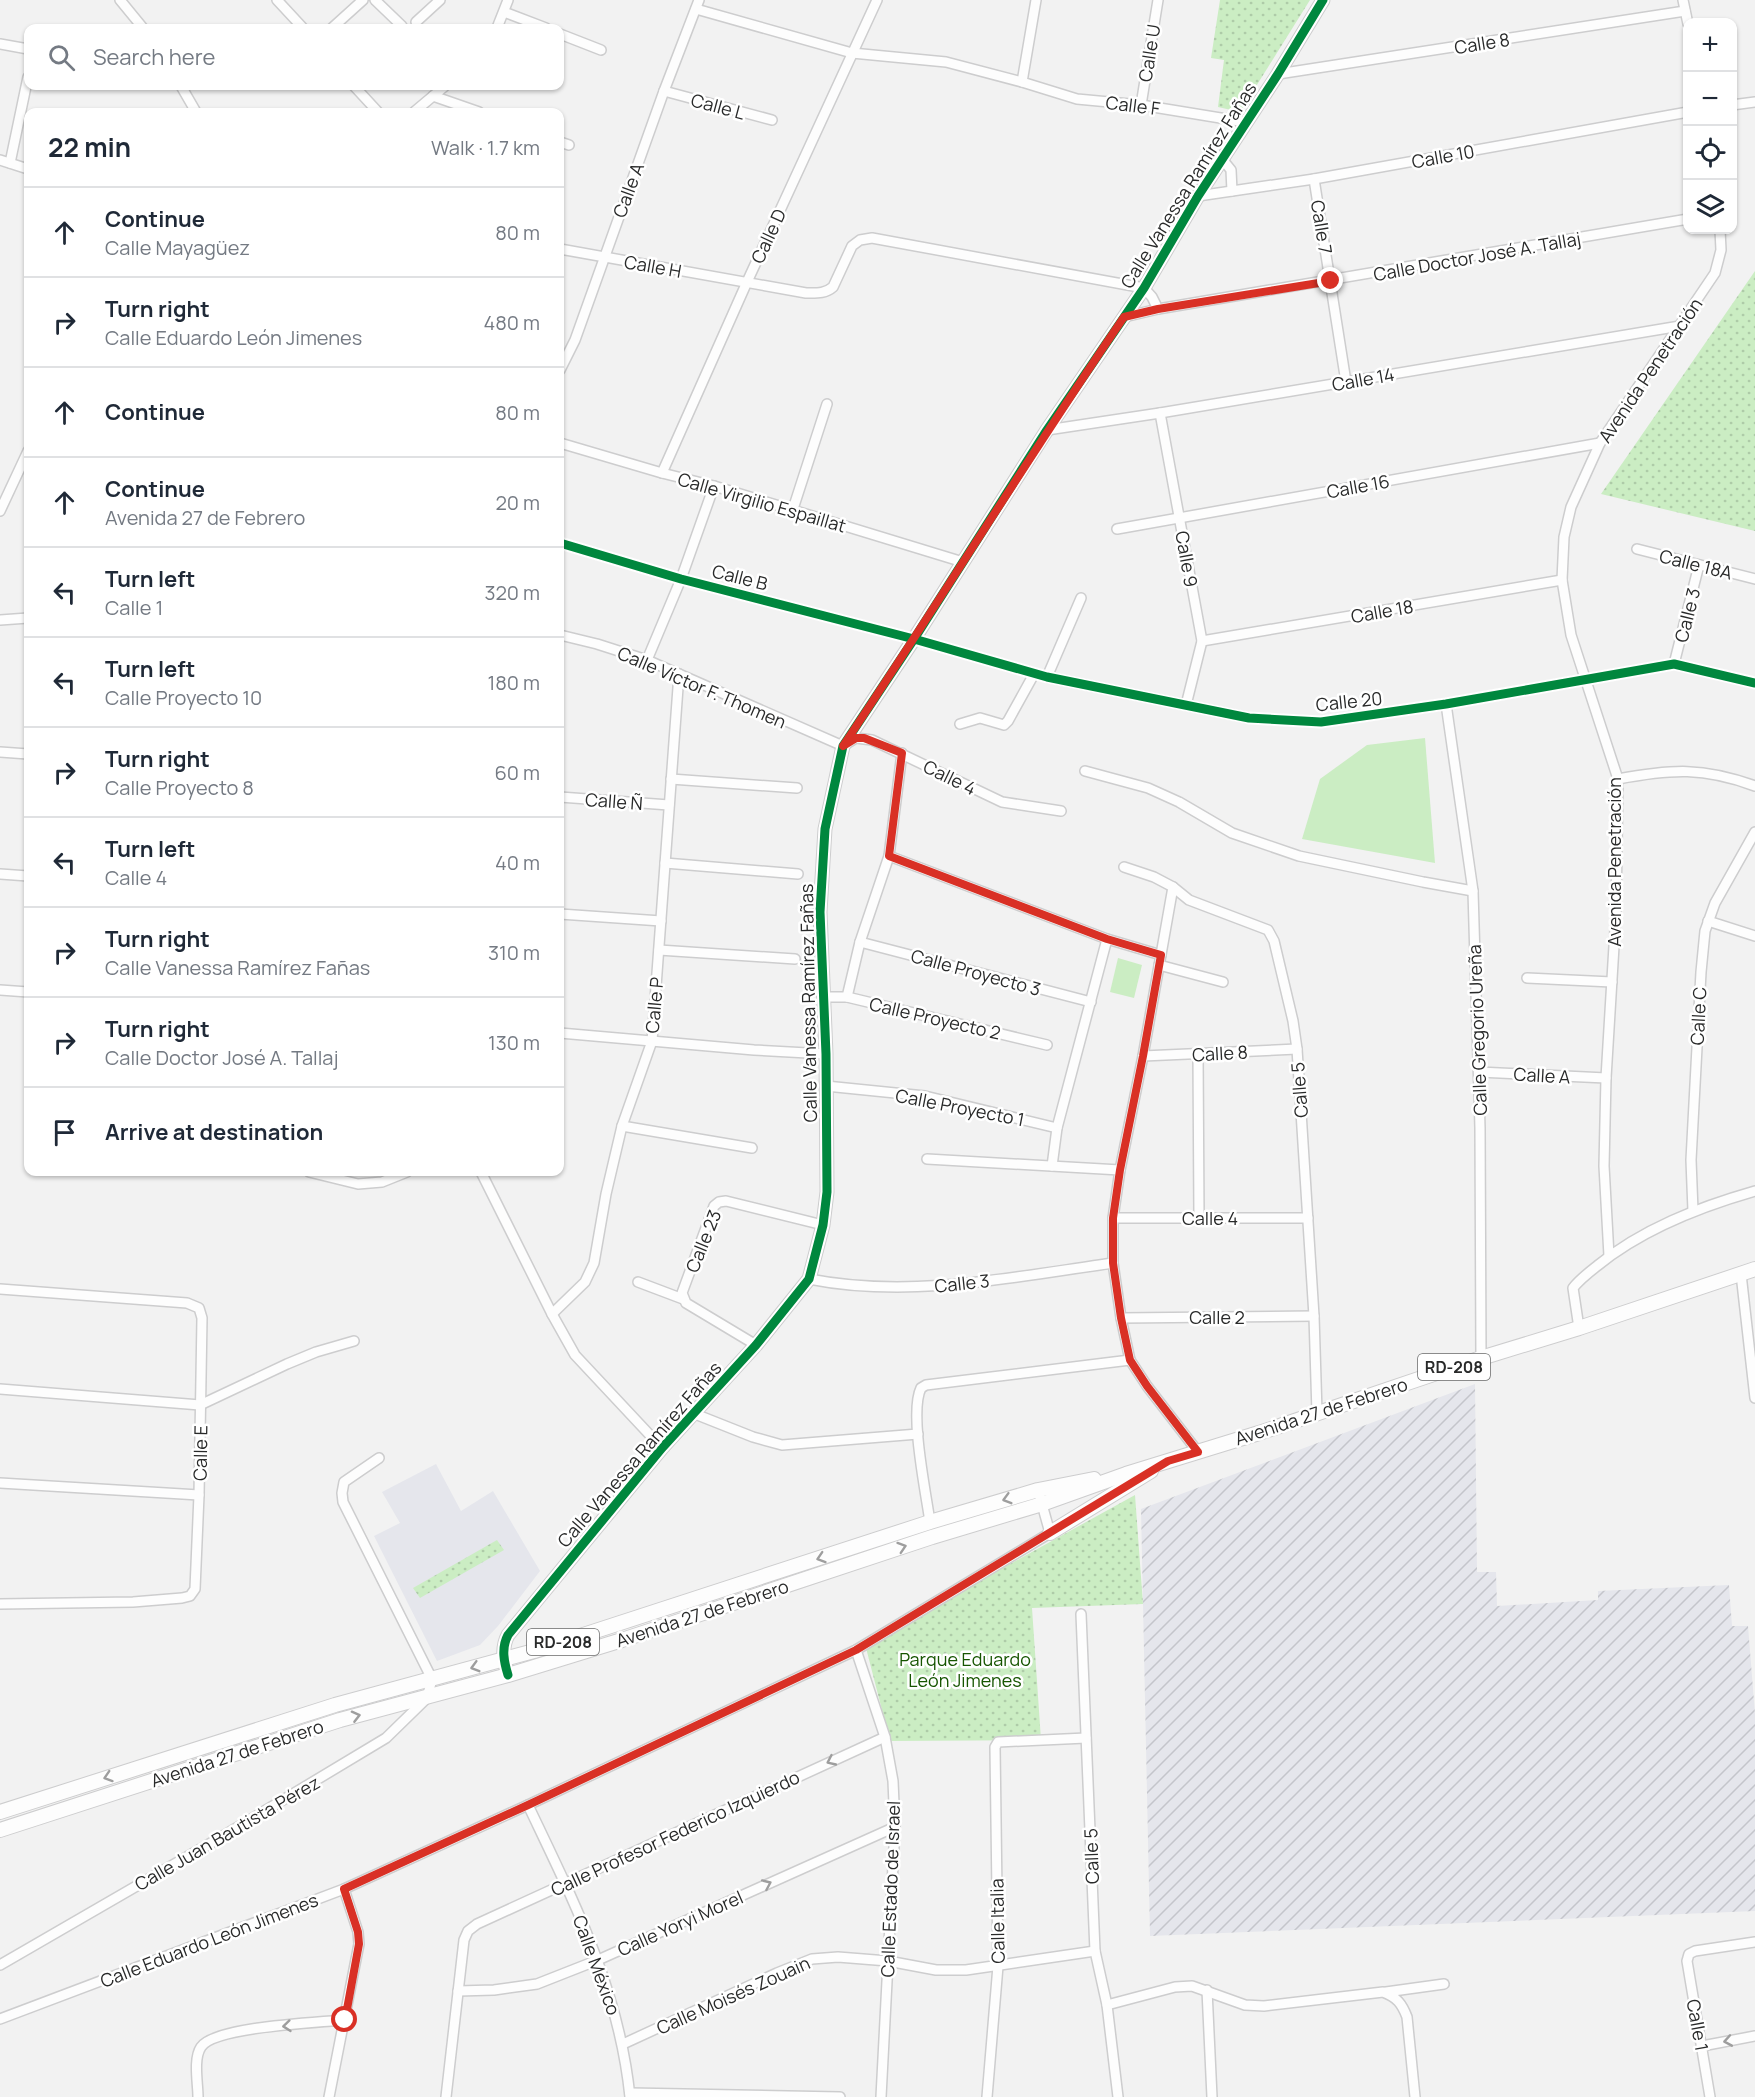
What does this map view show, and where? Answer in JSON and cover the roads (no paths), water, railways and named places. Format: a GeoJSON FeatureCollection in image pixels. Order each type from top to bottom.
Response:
{"type":"FeatureCollection","features":[{"type":"Feature","properties":{"kind":"main road","name":"Avenida 27 de Febrero"},"geometry":{"type":"LineString","coordinates":[[0,1830],[340,1720],[508,1675],[633,1636],[932,1537],[1040,1497],[1066,1484],[1126,1474],[1198,1452],[1755,1269]]}},
{"type":"Feature","properties":{"kind":"main road"},"geometry":{"type":"LineString","coordinates":[[1050,1533],[1168,1461]]}},
{"type":"Feature","properties":{"kind":"main road","name":"Avenida 27 de Febrero"},"geometry":{"type":"LineString","coordinates":[[0,1812],[335,1705],[554,1645],[930,1522],[1040,1497]]}},
{"type":"Feature","properties":{"kind":"street"},"geometry":{"type":"LineString","coordinates":[[120,0],[140,24]]}},
{"type":"Feature","properties":{"kind":"street"},"geometry":{"type":"LineString","coordinates":[[277,0],[299,24]]}},
{"type":"Feature","properties":{"kind":"street"},"geometry":{"type":"LineString","coordinates":[[336,24],[363,0]]}},
{"type":"Feature","properties":{"kind":"street"},"geometry":{"type":"LineString","coordinates":[[375,0],[400,24]]}},
{"type":"Feature","properties":{"kind":"street"},"geometry":{"type":"LineString","coordinates":[[416,22],[440,0]]}},
{"type":"Feature","properties":{"kind":"street"},"geometry":{"type":"LineString","coordinates":[[499,24],[508,0]]}},
{"type":"Feature","properties":{"kind":"street","name":"Calle D"},"geometry":{"type":"LineString","coordinates":[[662,473],[877,0]]}},
{"type":"Feature","properties":{"kind":"street"},"geometry":{"type":"LineString","coordinates":[[1022,82],[1035,0]]}},
{"type":"Feature","properties":{"kind":"street","name":"Calle U"},"geometry":{"type":"LineString","coordinates":[[1141,105],[1158,0]]}},
{"type":"Feature","properties":{"kind":"street","name":"Calle Vanessa Ramírez Fañas"},"geometry":{"type":"LineString","coordinates":[[503,1659],[508,1635],[662,1448],[756,1345],[809,1279],[823,1225],[827,1192],[826,1054],[820,912],[825,829],[843,746],[1047,430],[1144,288],[1198,196],[1278,74],[1323,0]]}},
{"type":"Feature","properties":{"kind":"street"},"geometry":{"type":"LineString","coordinates":[[1683,0],[1687,18]]}},
{"type":"Feature","properties":{"kind":"street"},"geometry":{"type":"LineString","coordinates":[[697,5],[852,53]]}},
{"type":"Feature","properties":{"kind":"street","name":"Calle A"},"geometry":{"type":"LineString","coordinates":[[564,362],[575,340],[697,5]]}},
{"type":"Feature","properties":{"kind":"street","name":"Calle 8"},"geometry":{"type":"LineString","coordinates":[[1278,74],[1685,11]]}},
{"type":"Feature","properties":{"kind":"street"},"geometry":{"type":"LineString","coordinates":[[504,12],[536,24]]}},
{"type":"Feature","properties":{"kind":"street"},"geometry":{"type":"LineString","coordinates":[[564,36],[601,51]]}},
{"type":"Feature","properties":{"kind":"street"},"geometry":{"type":"LineString","coordinates":[[0,44],[24,48]]}},
{"type":"Feature","properties":{"kind":"street","name":"Calle F"},"geometry":{"type":"LineString","coordinates":[[852,53],[946,62],[1077,99],[1141,105],[1245,122]]}},
{"type":"Feature","properties":{"kind":"street"},"geometry":{"type":"LineString","coordinates":[[24,90],[5,162],[24,168]]}},
{"type":"Feature","properties":{"kind":"street"},"geometry":{"type":"LineString","coordinates":[[183,90],[194,108]]}},
{"type":"Feature","properties":{"kind":"street"},"geometry":{"type":"LineString","coordinates":[[358,90],[374,108]]}},
{"type":"Feature","properties":{"kind":"street"},"geometry":{"type":"LineString","coordinates":[[419,108],[440,90]]}},
{"type":"Feature","properties":{"kind":"street","name":"Calle L"},"geometry":{"type":"LineString","coordinates":[[664,91],[772,120]]}},
{"type":"Feature","properties":{"kind":"street"},"geometry":{"type":"LineString","coordinates":[[433,96],[467,108]]}},
{"type":"Feature","properties":{"kind":"street"},"geometry":{"type":"LineString","coordinates":[[1737,104],[1755,102]]}},
{"type":"Feature","properties":{"kind":"street","name":"Calle 10"},"geometry":{"type":"LineString","coordinates":[[1198,196],[1314,179],[1683,113]]}},
{"type":"Feature","properties":{"kind":"street"},"geometry":{"type":"LineString","coordinates":[[1222,159],[1231,170],[1232,191]]}},
{"type":"Feature","properties":{"kind":"street","name":"Calle 7"},"geometry":{"type":"LineString","coordinates":[[1314,179],[1346,382]]}},
{"type":"Feature","properties":{"kind":"street","name":"Calle Doctor José A. Tallaj"},"geometry":{"type":"LineString","coordinates":[[1124,317],[1158,309],[1683,220]]}},
{"type":"Feature","properties":{"kind":"street","name":"Avenida Penetración"},"geometry":{"type":"LineString","coordinates":[[1609,1256],[1604,1166],[1606,1078],[1616,913],[1618,779],[1571,635],[1562,580],[1564,537],[1571,507],[1599,443],[1715,273],[1721,250],[1720,234]]}},
{"type":"Feature","properties":{"kind":"street","name":"Calle H"},"geometry":{"type":"LineString","coordinates":[[564,250],[806,293],[827,292],[852,246],[860,240],[872,238],[1144,288]]}},
{"type":"Feature","properties":{"kind":"street"},"geometry":{"type":"LineString","coordinates":[[1144,288],[1158,309]]}},
{"type":"Feature","properties":{"kind":"street","name":"Calle 14"},"geometry":{"type":"LineString","coordinates":[[1047,430],[1680,326]]}},
{"type":"Feature","properties":{"kind":"street"},"geometry":{"type":"LineString","coordinates":[[793,509],[827,404]]}},
{"type":"Feature","properties":{"kind":"street","name":"Calle 9"},"geometry":{"type":"LineString","coordinates":[[1160,413],[1202,641],[1186,705]]}},
{"type":"Feature","properties":{"kind":"street","name":"Calle 16"},"geometry":{"type":"LineString","coordinates":[[1117,529],[1599,443]]}},
{"type":"Feature","properties":{"kind":"street","name":"Calle Virgilio Espaillat"},"geometry":{"type":"LineString","coordinates":[[564,444],[793,509],[963,562]]}},
{"type":"Feature","properties":{"kind":"street"},"geometry":{"type":"LineString","coordinates":[[0,512],[24,460]]}},
{"type":"Feature","properties":{"kind":"street"},"geometry":{"type":"LineString","coordinates":[[647,660],[681,579],[714,486]]}},
{"type":"Feature","properties":{"kind":"street","name":"Calle B"},"geometry":{"type":"LineString","coordinates":[[564,544],[681,579],[914,639]]}},
{"type":"Feature","properties":{"kind":"street","name":"Calle 18A"},"geometry":{"type":"LineString","coordinates":[[1636,549],[1755,579]]}},
{"type":"Feature","properties":{"kind":"street","name":"Calle 3"},"geometry":{"type":"LineString","coordinates":[[1674,664],[1700,565]]}},
{"type":"Feature","properties":{"kind":"street","name":"Calle 18"},"geometry":{"type":"LineString","coordinates":[[1202,641],[1562,580]]}},
{"type":"Feature","properties":{"kind":"street"},"geometry":{"type":"LineString","coordinates":[[1047,678],[1081,598]]}},
{"type":"Feature","properties":{"kind":"street"},"geometry":{"type":"LineString","coordinates":[[0,620],[24,618]]}},
{"type":"Feature","properties":{"kind":"street","name":"Calle Víctor F. Thomen"},"geometry":{"type":"LineString","coordinates":[[564,636],[647,660],[843,746]]}},
{"type":"Feature","properties":{"kind":"street","name":"Calle 20"},"geometry":{"type":"LineString","coordinates":[[914,639],[1047,678],[1250,718],[1322,723],[1586,681],[1674,664],[1755,683]]}},
{"type":"Feature","properties":{"kind":"street","name":"Calle P"},"geometry":{"type":"LineString","coordinates":[[552,1314],[585,1282],[594,1263],[606,1194],[622,1126],[652,1041],[679,674]]}},
{"type":"Feature","properties":{"kind":"street"},"geometry":{"type":"LineString","coordinates":[[960,724],[980,718],[1004,725],[1034,674]]}},
{"type":"Feature","properties":{"kind":"street","name":"Calle Gregorio Ureña"},"geometry":{"type":"LineString","coordinates":[[1446,704],[1473,891],[1479,1072],[1481,1358]]}},
{"type":"Feature","properties":{"kind":"street","name":"Calle 4"},"geometry":{"type":"LineString","coordinates":[[843,746],[856,738],[864,738],[902,753],[1002,802],[1061,811]]}},
{"type":"Feature","properties":{"kind":"street"},"geometry":{"type":"LineString","coordinates":[[0,752],[24,754]]}},
{"type":"Feature","properties":{"kind":"street"},"geometry":{"type":"LineString","coordinates":[[847,997],[860,942],[889,856],[902,753]]}},
{"type":"Feature","properties":{"kind":"street"},"geometry":{"type":"LineString","coordinates":[[1618,779],[1681,770],[1727,776],[1755,786]]}},
{"type":"Feature","properties":{"kind":"street"},"geometry":{"type":"LineString","coordinates":[[1085,771],[1148,788],[1179,802],[1232,833],[1299,856],[1473,891]]}},
{"type":"Feature","properties":{"kind":"street"},"geometry":{"type":"LineString","coordinates":[[671,779],[797,788]]}},
{"type":"Feature","properties":{"kind":"street","name":"Calle Ñ"},"geometry":{"type":"LineString","coordinates":[[564,798],[669,805]]}},
{"type":"Feature","properties":{"kind":"street","name":"Calle C"},"geometry":{"type":"LineString","coordinates":[[1693,1211],[1690,1160],[1701,972],[1708,921],[1715,903],[1755,832]]}},
{"type":"Feature","properties":{"kind":"street"},"geometry":{"type":"LineString","coordinates":[[889,856],[1107,939],[1161,955]]}},
{"type":"Feature","properties":{"kind":"street"},"geometry":{"type":"LineString","coordinates":[[665,863],[798,874]]}},
{"type":"Feature","properties":{"kind":"street","name":"Calle 5"},"geometry":{"type":"LineString","coordinates":[[1124,867],[1154,877],[1173,887],[1190,900],[1268,930],[1274,941],[1297,1049],[1314,1316],[1317,1413]]}},
{"type":"Feature","properties":{"kind":"street"},"geometry":{"type":"LineString","coordinates":[[0,874],[24,876]]}},
{"type":"Feature","properties":{"kind":"street"},"geometry":{"type":"LineString","coordinates":[[1173,887],[1120,1170],[1113,1218],[1113,1263],[1130,1360],[1198,1452]]}},
{"type":"Feature","properties":{"kind":"street"},"geometry":{"type":"LineString","coordinates":[[564,915],[661,921]]}},
{"type":"Feature","properties":{"kind":"street"},"geometry":{"type":"LineString","coordinates":[[1708,921],[1755,936]]}},
{"type":"Feature","properties":{"kind":"street"},"geometry":{"type":"LineString","coordinates":[[1052,1166],[1057,1128],[1107,939]]}},
{"type":"Feature","properties":{"kind":"street","name":"Calle Proyecto 3"},"geometry":{"type":"LineString","coordinates":[[860,942],[1091,1002]]}},
{"type":"Feature","properties":{"kind":"street"},"geometry":{"type":"LineString","coordinates":[[659,950],[795,959]]}},
{"type":"Feature","properties":{"kind":"street"},"geometry":{"type":"LineString","coordinates":[[1159,965],[1223,982]]}},
{"type":"Feature","properties":{"kind":"street"},"geometry":{"type":"LineString","coordinates":[[1527,978],[1612,982]]}},
{"type":"Feature","properties":{"kind":"street"},"geometry":{"type":"LineString","coordinates":[[0,990],[24,992]]}},
{"type":"Feature","properties":{"kind":"street","name":"Calle Proyecto 2"},"geometry":{"type":"LineString","coordinates":[[823,997],[847,997],[1047,1045]]}},
{"type":"Feature","properties":{"kind":"street"},"geometry":{"type":"LineString","coordinates":[[564,1033],[826,1054]]}},
{"type":"Feature","properties":{"kind":"street","name":"Calle 8"},"geometry":{"type":"LineString","coordinates":[[1143,1056],[1297,1049]]}},
{"type":"Feature","properties":{"kind":"street"},"geometry":{"type":"LineString","coordinates":[[1198,1054],[1199,1218]]}},
{"type":"Feature","properties":{"kind":"street","name":"Calle A"},"geometry":{"type":"LineString","coordinates":[[1479,1072],[1606,1078]]}},
{"type":"Feature","properties":{"kind":"street","name":"Calle Proyecto 1"},"geometry":{"type":"LineString","coordinates":[[826,1086],[925,1096],[1057,1128]]}},
{"type":"Feature","properties":{"kind":"street"},"geometry":{"type":"LineString","coordinates":[[622,1126],[752,1148]]}},
{"type":"Feature","properties":{"kind":"street"},"geometry":{"type":"LineString","coordinates":[[927,1159],[1120,1170]]}},
{"type":"Feature","properties":{"kind":"street"},"geometry":{"type":"LineString","coordinates":[[325,1176],[358,1184],[382,1182],[397,1176]]}},
{"type":"Feature","properties":{"kind":"street"},"geometry":{"type":"LineString","coordinates":[[483,1176],[552,1314],[575,1354],[662,1448]]}},
{"type":"Feature","properties":{"kind":"street"},"geometry":{"type":"LineString","coordinates":[[1579,1328],[1573,1288],[1609,1256],[1647,1233],[1693,1211],[1755,1191]]}},
{"type":"Feature","properties":{"kind":"street","name":"Calle 23"},"geometry":{"type":"LineString","coordinates":[[683,1299],[682,1293],[714,1206],[719,1202],[726,1201],[823,1225]]}},
{"type":"Feature","properties":{"kind":"street","name":"Calle 4"},"geometry":{"type":"LineString","coordinates":[[1113,1218],[1308,1218]]}},
{"type":"Feature","properties":{"kind":"street","name":"Calle 3"},"geometry":{"type":"LineString","coordinates":[[809,1279],[842,1286],[892,1288],[944,1286],[1113,1263]]}},
{"type":"Feature","properties":{"kind":"street"},"geometry":{"type":"LineString","coordinates":[[1741,1274],[1755,1398]]}},
{"type":"Feature","properties":{"kind":"street"},"geometry":{"type":"LineString","coordinates":[[638,1282],[683,1299],[756,1345]]}},
{"type":"Feature","properties":{"kind":"street","name":"Calle E"},"geometry":{"type":"LineString","coordinates":[[0,1289],[187,1303],[199,1308],[202,1318],[195,1589],[190,1596],[182,1598],[133,1602],[0,1604]]}},
{"type":"Feature","properties":{"kind":"street","name":"Calle 2"},"geometry":{"type":"LineString","coordinates":[[1121,1318],[1314,1316]]}},
{"type":"Feature","properties":{"kind":"street"},"geometry":{"type":"LineString","coordinates":[[0,1389],[200,1405],[287,1364],[316,1352],[354,1341]]}},
{"type":"Feature","properties":{"kind":"street"},"geometry":{"type":"LineString","coordinates":[[930,1522],[918,1434],[918,1394],[921,1388],[926,1385],[1130,1360]]}},
{"type":"Feature","properties":{"kind":"street"},"geometry":{"type":"LineString","coordinates":[[695,1414],[753,1437],[782,1445],[918,1434]]}},
{"type":"Feature","properties":{"kind":"street"},"geometry":{"type":"LineString","coordinates":[[379,1458],[344,1482],[343,1502],[432,1679],[427,1698]]}},
{"type":"Feature","properties":{"kind":"street"},"geometry":{"type":"LineString","coordinates":[[0,1483],[199,1495]]}},
{"type":"Feature","properties":{"kind":"street"},"geometry":{"type":"LineString","coordinates":[[1040,1497],[1050,1533]]}},
{"type":"Feature","properties":{"kind":"street","name":"Calle Eduardo León Jimenes"},"geometry":{"type":"LineString","coordinates":[[0,2019],[344,1889],[528,1805],[856,1650],[1050,1533]]}},
{"type":"Feature","properties":{"kind":"street","name":"Calle 5"},"geometry":{"type":"LineString","coordinates":[[1081,1614],[1095,1951],[1107,2005],[1118,2097]]}},
{"type":"Feature","properties":{"kind":"street","name":"Calle Estado de Israel"},"geometry":{"type":"LineString","coordinates":[[856,1650],[885,1737],[893,1781],[895,1827],[881,2097]]}},
{"type":"Feature","properties":{"kind":"street"},"geometry":{"type":"LineString","coordinates":[[503,1659],[508,1675]]}},
{"type":"Feature","properties":{"kind":"street","name":"Calle Juan Bautista Pérez"},"geometry":{"type":"LineString","coordinates":[[0,1965],[223,1836],[386,1738],[427,1698]]}},
{"type":"Feature","properties":{"kind":"street","name":"Calle Profesor Federico Izquierdo"},"geometry":{"type":"LineString","coordinates":[[458,1991],[464,1940],[468,1931],[477,1924],[885,1737]]}},
{"type":"Feature","properties":{"kind":"street","name":"Calle Italia"},"geometry":{"type":"LineString","coordinates":[[987,2097],[998,1966],[995,1747],[998,1742],[1086,1738]]}},
{"type":"Feature","properties":{"kind":"street","name":"Calle México"},"geometry":{"type":"LineString","coordinates":[[528,1805],[598,1960],[615,2009],[623,2044],[630,2095]]}},
{"type":"Feature","properties":{"kind":"street","name":"Calle Yoryi Morel"},"geometry":{"type":"LineString","coordinates":[[458,1991],[494,1990],[537,1984],[598,1960],[895,1827]]}},
{"type":"Feature","properties":{"kind":"street"},"geometry":{"type":"LineString","coordinates":[[329,2097],[359,1944],[358,1932],[344,1889]]}},
{"type":"Feature","properties":{"kind":"street","name":"Calle 1"},"geometry":{"type":"LineString","coordinates":[[1710,2097],[1687,1961],[1689,1954],[1695,1951],[1755,1942]]}},
{"type":"Feature","properties":{"kind":"street","name":"Calle Moisés Zouain"},"geometry":{"type":"LineString","coordinates":[[623,2044],[812,1959],[838,1957],[888,1961],[936,1970],[966,1970],[1095,1951]]}},
{"type":"Feature","properties":{"kind":"street"},"geometry":{"type":"LineString","coordinates":[[1107,2005],[1175,1987],[1192,1986],[1245,2005],[1264,2006],[1443,1984]]}},
{"type":"Feature","properties":{"kind":"street"},"geometry":{"type":"LineString","coordinates":[[1207,1990],[1212,2097]]}},
{"type":"Feature","properties":{"kind":"street"},"geometry":{"type":"LineString","coordinates":[[446,2097],[458,1991]]}},
{"type":"Feature","properties":{"kind":"street"},"geometry":{"type":"LineString","coordinates":[[1383,1992],[1395,1997],[1403,2006],[1407,2017],[1415,2097]]}},
{"type":"Feature","properties":{"kind":"street"},"geometry":{"type":"LineString","coordinates":[[198,2097],[198,2057],[201,2047],[209,2039],[231,2032],[345,2020]]}},
{"type":"Feature","properties":{"kind":"street"},"geometry":{"type":"LineString","coordinates":[[1702,2046],[1755,2036]]}},
{"type":"Feature","properties":{"kind":"street"},"geometry":{"type":"LineString","coordinates":[[630,2095],[840,2097]]}},
{"type":"Feature","properties":{"kind":"park label","name":"Parque Eduardo León Jimenes"},"geometry":{"type":"Point","coordinates":[965,1669]}}]}
